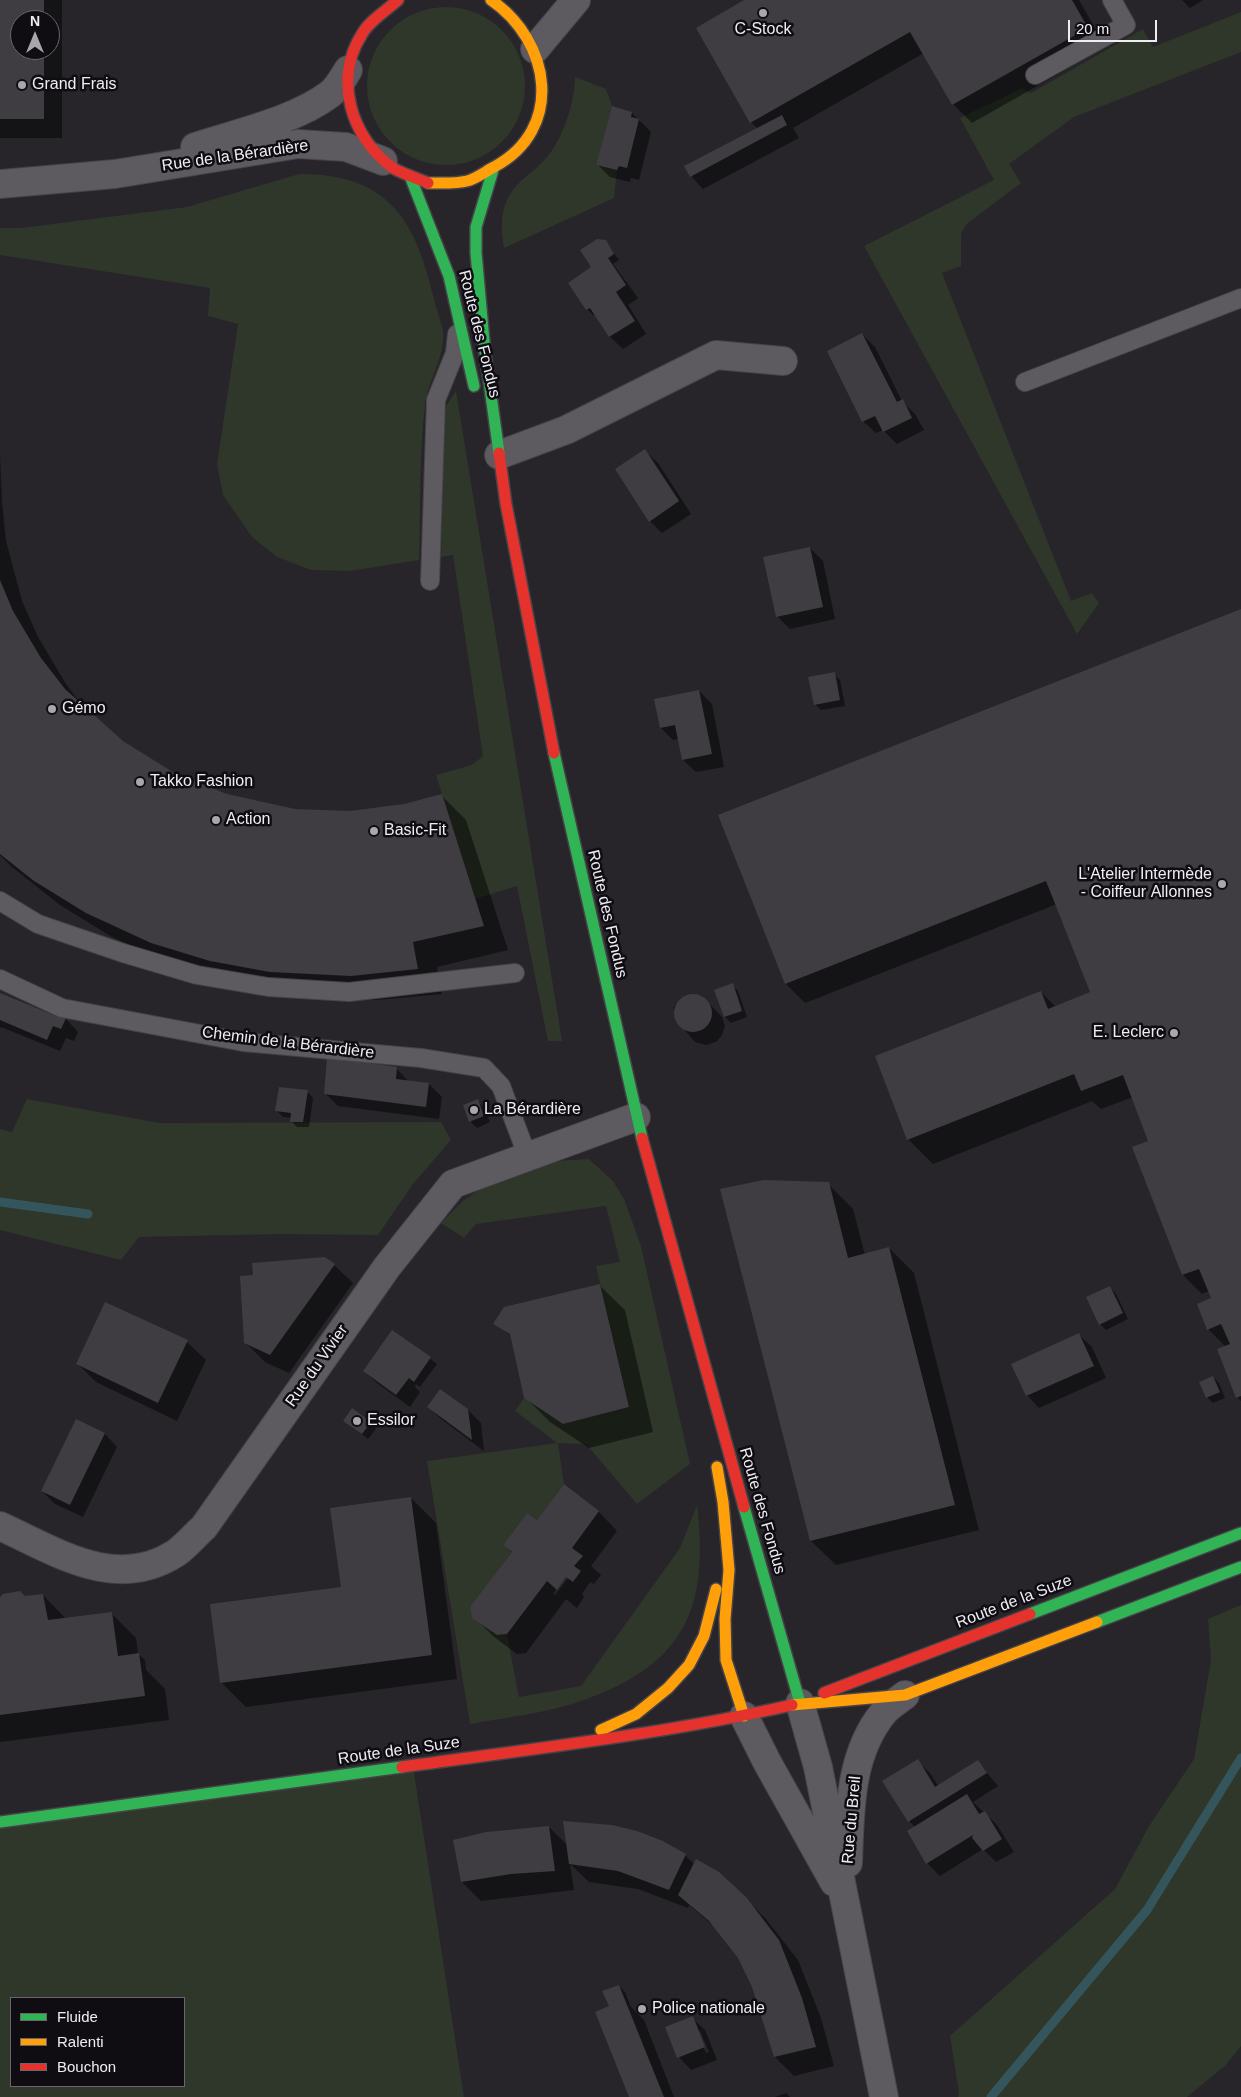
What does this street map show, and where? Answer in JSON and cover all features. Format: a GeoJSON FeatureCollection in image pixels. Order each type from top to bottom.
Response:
{"type":"FeatureCollection","features":[{"type":"Feature","properties":{"kind":"street"},"geometry":{"type":"LineString","coordinates":[[365,29],[382,11],[398,0]]}},
{"type":"Feature","properties":{"kind":"street"},"geometry":{"type":"LineString","coordinates":[[370,10],[365,29],[354,49],[348,70],[348,98],[354,121],[364,140],[384,161],[410,176],[430,182],[460,182],[493,170],[518,150],[537,117],[542,80],[535,49],[515,18],[491,0]]}},
{"type":"Feature","properties":{"kind":"street"},"geometry":{"type":"LineString","coordinates":[[535,49],[576,0]]}},
{"type":"Feature","properties":{"kind":"street","name":"Rue de la Bérardière"},"geometry":{"type":"LineString","coordinates":[[115,174],[290,116],[331,94],[348,70]]}},
{"type":"Feature","properties":{"kind":"street","name":"Rue de la Bérardière"},"geometry":{"type":"LineString","coordinates":[[0,184],[115,174],[298,144],[346,147],[384,161]]}},
{"type":"Feature","properties":{"kind":"street","name":"Route des Fondus"},"geometry":{"type":"LineString","coordinates":[[493,170],[476,226],[476,253],[485,352],[506,504],[548,726],[636,1117],[693,1328],[800,1703]]}},
{"type":"Feature","properties":{"kind":"street","name":"Route des Fondus"},"geometry":{"type":"LineString","coordinates":[[410,176],[434,233],[449,276],[478,401]]}},
{"type":"Feature","properties":{"kind":"street"},"geometry":{"type":"LineString","coordinates":[[499,454],[566,430],[716,355],[783,361]]}},
{"type":"Feature","properties":{"kind":"street","name":"Route des Fondus"},"geometry":{"type":"LineString","coordinates":[[483,420],[506,504]]}},
{"type":"Feature","properties":{"kind":"street","name":"Rue du Vivier"},"geometry":{"type":"LineString","coordinates":[[0,1526],[88,1564],[114,1570],[138,1570],[176,1553],[204,1527],[387,1267],[453,1184],[527,1155],[636,1117]]}},
{"type":"Feature","properties":{"kind":"street","name":"Route des Fondus"},"geometry":{"type":"LineString","coordinates":[[693,1328],[709,1425]]}},
{"type":"Feature","properties":{"kind":"street","name":"Route des Fondus"},"geometry":{"type":"LineString","coordinates":[[714,1454],[729,1570],[725,1619],[726,1660],[744,1716]]}},
{"type":"Feature","properties":{"kind":"street","name":"Route de la Suze"},"geometry":{"type":"LineString","coordinates":[[800,1703],[894,1664],[1241,1532]]}},
{"type":"Feature","properties":{"kind":"street","name":"Route des Fondus"},"geometry":{"type":"LineString","coordinates":[[570,1744],[636,1714],[668,1688],[689,1666],[704,1636],[726,1538]]}},
{"type":"Feature","properties":{"kind":"street","name":"Route de la Suze"},"geometry":{"type":"LineString","coordinates":[[0,1822],[570,1744],[744,1716],[800,1703],[905,1694],[1241,1567]]}},
{"type":"Feature","properties":{"kind":"street","name":"Rue du Breil"},"geometry":{"type":"LineString","coordinates":[[846,1902],[851,1801],[855,1772],[868,1738],[885,1711],[905,1694]]}},
{"type":"Feature","properties":{"kind":"street","name":"Rue du Breil"},"geometry":{"type":"LineString","coordinates":[[800,1703],[818,1767],[884,2097]]}},
{"type":"Feature","properties":{"kind":"street","name":"Rue du Breil"},"geometry":{"type":"LineString","coordinates":[[744,1716],[771,1770],[846,1902]]}},
{"type":"Feature","properties":{"kind":"lane"},"geometry":{"type":"LineString","coordinates":[[1035,75],[1126,25],[1112,0]]}},
{"type":"Feature","properties":{"kind":"lane"},"geometry":{"type":"LineString","coordinates":[[1025,382],[1241,298]]}},
{"type":"Feature","properties":{"kind":"lane"},"geometry":{"type":"LineString","coordinates":[[430,581],[436,400],[455,353],[459,319]]}},
{"type":"Feature","properties":{"kind":"lane"},"geometry":{"type":"LineString","coordinates":[[0,901],[38,924],[123,953],[197,975],[268,987],[349,992],[516,973]]}},
{"type":"Feature","properties":{"kind":"lane","name":"Chemin de la Bérardière"},"geometry":{"type":"LineString","coordinates":[[0,980],[62,1008],[243,1042],[421,1058],[484,1068],[501,1086],[527,1155]]}},
{"type":"Feature","properties":{"kind":"green space"},"geometry":{"type":"Polygon","coordinates":[[[454,7],[469,10],[483,16],[502,30],[512,42],[522,63],[525,86],[522,109],[512,130],[502,142],[490,152],[469,162],[454,165],[438,165],[423,162],[402,152],[380,130],[368,102],[367,78],[370,63],[380,42],[402,20],[430,8],[454,7]]]}},
{"type":"Feature","properties":{"kind":"green space"},"geometry":{"type":"Polygon","coordinates":[[[1241,12],[1241,52],[1074,117],[1009,164],[1021,183],[968,223],[961,234],[961,266],[942,273],[1071,601],[1092,593],[1099,603],[1077,634],[864,246],[994,180],[960,118],[1022,88],[1031,93],[1143,29],[1153,47],[1241,12]]]}},
{"type":"Feature","properties":{"kind":"green space"},"geometry":{"type":"Polygon","coordinates":[[[575,77],[606,89],[612,106],[596,165],[617,170],[614,198],[504,248],[502,222],[508,198],[519,183],[541,164],[553,149],[567,119],[573,98],[575,77]]]}},
{"type":"Feature","properties":{"kind":"green space"},"geometry":{"type":"Polygon","coordinates":[[[299,174],[329,176],[354,182],[375,191],[392,205],[405,222],[416,243],[425,267],[443,332],[443,342],[425,405],[421,463],[419,560],[350,571],[311,570],[277,557],[252,537],[223,495],[217,464],[238,324],[208,316],[210,288],[0,255],[0,228],[21,228],[187,207],[299,174]]]}},
{"type":"Feature","properties":{"kind":"green space"},"geometry":{"type":"Polygon","coordinates":[[[456,391],[562,1041],[548,1041],[517,886],[475,899],[436,775],[472,765],[483,756],[453,555],[441,557],[444,409],[456,391]]]}},
{"type":"Feature","properties":{"kind":"green space"},"geometry":{"type":"Polygon","coordinates":[[[27,1099],[160,1123],[441,1122],[451,1140],[413,1184],[378,1235],[281,1234],[139,1237],[121,1260],[0,1230],[0,1129],[12,1132],[27,1099]]]}},
{"type":"Feature","properties":{"kind":"green space"},"geometry":{"type":"Polygon","coordinates":[[[589,1159],[613,1181],[624,1199],[641,1246],[690,1464],[637,1504],[586,1444],[558,1443],[564,1484],[537,1520],[527,1513],[503,1545],[512,1552],[470,1608],[473,1618],[497,1635],[507,1634],[519,1697],[581,1686],[680,1548],[697,1505],[700,1543],[699,1576],[692,1605],[681,1630],[665,1652],[642,1671],[614,1688],[578,1702],[525,1715],[470,1724],[427,1461],[557,1443],[515,1411],[524,1398],[563,1424],[629,1407],[596,1266],[620,1262],[606,1206],[476,1224],[464,1238],[441,1223],[464,1200],[482,1188],[556,1161],[589,1159]]]}},
{"type":"Feature","properties":{"kind":"green space"},"geometry":{"type":"Polygon","coordinates":[[[1241,1605],[1241,2046],[1225,2066],[1187,2097],[958,2097],[959,2093],[950,2036],[1115,1889],[1149,1826],[1194,1759],[1211,1660],[1208,1619],[1241,1605]]]}},
{"type":"Feature","properties":{"kind":"green space"},"geometry":{"type":"Polygon","coordinates":[[[413,1766],[464,2097],[0,2097],[0,1822],[413,1766]]]}},
{"type":"Feature","properties":{"kind":"building","name":"Grand Frais"},"geometry":{"type":"Polygon","coordinates":[[[0,0],[44,0],[44,10],[10,10],[10,60],[44,60],[44,119],[0,119],[0,0]]]}},
{"type":"Feature","properties":{"kind":"building"},"geometry":{"type":"Polygon","coordinates":[[[744,0],[1072,0],[1088,28],[952,105],[910,32],[750,123],[696,28],[744,0]]]}},
{"type":"Feature","properties":{"kind":"building"},"geometry":{"type":"Polygon","coordinates":[[[612,106],[632,112],[631,117],[639,119],[627,168],[619,166],[617,170],[596,165],[612,106]]]}},
{"type":"Feature","properties":{"kind":"building"},"geometry":{"type":"Polygon","coordinates":[[[782,115],[787,125],[690,177],[684,166],[782,115]]]}},
{"type":"Feature","properties":{"kind":"building"},"geometry":{"type":"Polygon","coordinates":[[[597,239],[606,240],[614,254],[608,258],[626,285],[616,292],[635,321],[609,337],[590,308],[586,310],[568,283],[591,267],[580,250],[597,239]]]}},
{"type":"Feature","properties":{"kind":"building"},"geometry":{"type":"Polygon","coordinates":[[[862,333],[897,402],[903,399],[912,418],[883,432],[875,416],[862,422],[827,351],[862,333]]]}},
{"type":"Feature","properties":{"kind":"building"},"geometry":{"type":"Polygon","coordinates":[[[645,449],[679,501],[649,522],[615,469],[645,449]]]}},
{"type":"Feature","properties":{"kind":"building"},"geometry":{"type":"Polygon","coordinates":[[[810,547],[823,607],[776,617],[763,557],[810,547]]]}},
{"type":"Feature","properties":{"kind":"building"},"geometry":{"type":"Polygon","coordinates":[[[0,580],[13,611],[41,658],[65,689],[123,741],[176,774],[227,794],[295,809],[350,811],[404,804],[442,794],[484,926],[413,942],[418,969],[351,976],[270,972],[210,961],[151,943],[86,913],[34,881],[0,854],[0,580]]]}},
{"type":"Feature","properties":{"kind":"building","name":"E. Leclerc"},"geometry":{"type":"Polygon","coordinates":[[[1241,609],[1241,1396],[1236,1398],[1217,1349],[1230,1344],[1221,1324],[1207,1330],[1197,1304],[1211,1298],[1199,1269],[1182,1275],[1132,1147],[1148,1141],[1123,1075],[1081,1091],[1074,1074],[907,1140],[875,1056],[1041,991],[1048,1009],[1090,992],[1046,881],[785,984],[718,815],[1241,609]]]}},
{"type":"Feature","properties":{"kind":"building"},"geometry":{"type":"Polygon","coordinates":[[[835,672],[840,700],[814,705],[808,677],[835,672]]]}},
{"type":"Feature","properties":{"kind":"building"},"geometry":{"type":"Polygon","coordinates":[[[699,690],[712,754],[682,760],[675,725],[660,728],[654,699],[699,690]]]}},
{"type":"Feature","properties":{"kind":"building"},"geometry":{"type":"Polygon","coordinates":[[[733,983],[742,1011],[724,1017],[714,990],[733,983]]]}},
{"type":"Feature","properties":{"kind":"building"},"geometry":{"type":"Polygon","coordinates":[[[0,993],[56,1016],[66,1018],[61,1029],[53,1026],[47,1040],[0,1020],[0,993]]]}},
{"type":"Feature","properties":{"kind":"building"},"geometry":{"type":"Polygon","coordinates":[[[693,994],[707,999],[712,1013],[707,1027],[693,1032],[679,1027],[674,1013],[679,999],[693,994]]]}},
{"type":"Feature","properties":{"kind":"building"},"geometry":{"type":"Polygon","coordinates":[[[327,1057],[397,1067],[396,1079],[429,1083],[426,1107],[324,1094],[327,1057]]]}},
{"type":"Feature","properties":{"kind":"building"},"geometry":{"type":"Polygon","coordinates":[[[279,1087],[308,1090],[303,1122],[290,1122],[291,1113],[275,1111],[279,1087]]]}},
{"type":"Feature","properties":{"kind":"building","name":"La Bérardière"},"geometry":{"type":"Polygon","coordinates":[[[478,1099],[484,1116],[469,1122],[463,1105],[478,1099]]]}},
{"type":"Feature","properties":{"kind":"building"},"geometry":{"type":"Polygon","coordinates":[[[763,1180],[829,1182],[848,1258],[889,1247],[955,1505],[810,1541],[720,1189],[763,1180]]]}},
{"type":"Feature","properties":{"kind":"building"},"geometry":{"type":"Polygon","coordinates":[[[325,1257],[335,1264],[270,1355],[244,1343],[240,1276],[253,1275],[252,1263],[325,1257]]]}},
{"type":"Feature","properties":{"kind":"building"},"geometry":{"type":"Polygon","coordinates":[[[600,1284],[629,1407],[563,1424],[524,1398],[510,1334],[493,1324],[504,1307],[600,1284]]]}},
{"type":"Feature","properties":{"kind":"building"},"geometry":{"type":"Polygon","coordinates":[[[1110,1286],[1123,1313],[1099,1325],[1086,1297],[1110,1286]]]}},
{"type":"Feature","properties":{"kind":"building"},"geometry":{"type":"Polygon","coordinates":[[[105,1302],[188,1340],[158,1403],[76,1364],[105,1302]]]}},
{"type":"Feature","properties":{"kind":"building"},"geometry":{"type":"Polygon","coordinates":[[[392,1330],[431,1357],[414,1382],[409,1378],[396,1395],[363,1371],[392,1330]]]}},
{"type":"Feature","properties":{"kind":"building"},"geometry":{"type":"Polygon","coordinates":[[[1079,1333],[1094,1366],[1026,1396],[1011,1364],[1079,1333]]]}},
{"type":"Feature","properties":{"kind":"building"},"geometry":{"type":"Polygon","coordinates":[[[1213,1376],[1220,1392],[1206,1398],[1199,1382],[1213,1376]]]}},
{"type":"Feature","properties":{"kind":"building"},"geometry":{"type":"Polygon","coordinates":[[[440,1389],[468,1409],[472,1440],[427,1407],[440,1389]]]}},
{"type":"Feature","properties":{"kind":"building","name":"Essilor"},"geometry":{"type":"Polygon","coordinates":[[[352,1408],[371,1422],[362,1434],[343,1421],[352,1408]]]}},
{"type":"Feature","properties":{"kind":"building"},"geometry":{"type":"Polygon","coordinates":[[[76,1419],[105,1433],[70,1505],[41,1491],[76,1419]]]}},
{"type":"Feature","properties":{"kind":"building"},"geometry":{"type":"Polygon","coordinates":[[[564,1484],[599,1511],[572,1548],[583,1556],[574,1566],[581,1571],[573,1582],[566,1577],[557,1590],[547,1581],[507,1634],[497,1635],[472,1618],[470,1607],[512,1552],[503,1545],[527,1513],[537,1520],[564,1484]]]}},
{"type":"Feature","properties":{"kind":"building"},"geometry":{"type":"Polygon","coordinates":[[[411,1497],[432,1655],[220,1683],[210,1604],[341,1587],[330,1508],[411,1497]]]}},
{"type":"Feature","properties":{"kind":"building"},"geometry":{"type":"Polygon","coordinates":[[[20,1591],[25,1596],[43,1594],[48,1620],[112,1612],[118,1656],[139,1653],[145,1696],[0,1715],[0,1597],[3,1594],[20,1591]]]}},
{"type":"Feature","properties":{"kind":"building"},"geometry":{"type":"Polygon","coordinates":[[[918,1759],[935,1787],[978,1760],[987,1773],[908,1822],[882,1781],[918,1759]]]}},
{"type":"Feature","properties":{"kind":"building"},"geometry":{"type":"Polygon","coordinates":[[[967,1794],[979,1814],[985,1811],[1002,1839],[983,1851],[972,1838],[973,1835],[926,1864],[907,1831],[967,1794]]]}},
{"type":"Feature","properties":{"kind":"building"},"geometry":{"type":"Polygon","coordinates":[[[563,1821],[612,1825],[637,1831],[663,1841],[686,1854],[669,1890],[618,1871],[569,1864],[563,1821]]]}},
{"type":"Feature","properties":{"kind":"building"},"geometry":{"type":"Polygon","coordinates":[[[549,1826],[555,1871],[511,1874],[461,1882],[453,1840],[486,1832],[549,1826]]]}},
{"type":"Feature","properties":{"kind":"building"},"geometry":{"type":"Polygon","coordinates":[[[696,1859],[719,1872],[746,1897],[779,1940],[802,1998],[816,2047],[774,2057],[752,1987],[738,1958],[709,1921],[678,1895],[696,1859]]]}},
{"type":"Feature","properties":{"kind":"building"},"geometry":{"type":"Polygon","coordinates":[[[619,1985],[664,2097],[629,2097],[595,2012],[609,2006],[602,1991],[619,1985]]]}},
{"type":"Feature","properties":{"kind":"building"},"geometry":{"type":"Polygon","coordinates":[[[693,2016],[705,2047],[677,2058],[665,2027],[693,2016]]]}},
{"type":"Feature","properties":{"kind":"waterway"},"geometry":{"type":"LineString","coordinates":[[0,1202],[88,1214]]}},
{"type":"Feature","properties":{"kind":"waterway"},"geometry":{"type":"LineString","coordinates":[[991,2097],[1147,1910],[1241,1758]]}},
{"type":"Feature","properties":{"kind":"traffic: fast"},"geometry":{"type":"LineString","coordinates":[[493,170],[476,227],[476,253],[485,352],[499,453]]}},
{"type":"Feature","properties":{"kind":"traffic: fast"},"geometry":{"type":"LineString","coordinates":[[410,176],[449,276],[474,386]]}},
{"type":"Feature","properties":{"kind":"traffic: fast"},"geometry":{"type":"LineString","coordinates":[[554,753],[642,1138]]}},
{"type":"Feature","properties":{"kind":"traffic: fast"},"geometry":{"type":"LineString","coordinates":[[744,1507],[800,1703]]}},
{"type":"Feature","properties":{"kind":"traffic: fast"},"geometry":{"type":"LineString","coordinates":[[1030,1614],[1241,1533]]}},
{"type":"Feature","properties":{"kind":"traffic: fast"},"geometry":{"type":"LineString","coordinates":[[1097,1622],[1241,1567]]}},
{"type":"Feature","properties":{"kind":"traffic: fast"},"geometry":{"type":"LineString","coordinates":[[0,1822],[402,1767]]}},
{"type":"Feature","properties":{"kind":"traffic: slow"},"geometry":{"type":"LineString","coordinates":[[428,183],[467,181],[494,167],[517,151],[532,131],[540,108],[542,85],[537,61],[527,38],[511,17],[491,0]]}},
{"type":"Feature","properties":{"kind":"traffic: slow"},"geometry":{"type":"LineString","coordinates":[[717,1467],[723,1502],[729,1570],[725,1619],[726,1660],[744,1716]]}},
{"type":"Feature","properties":{"kind":"traffic: slow"},"geometry":{"type":"LineString","coordinates":[[601,1730],[636,1714],[668,1688],[689,1665],[704,1636],[716,1589]]}},
{"type":"Feature","properties":{"kind":"traffic: slow"},"geometry":{"type":"LineString","coordinates":[[792,1705],[905,1695],[1097,1622]]}},
{"type":"Feature","properties":{"kind":"traffic: jam"},"geometry":{"type":"LineString","coordinates":[[398,0],[365,29],[353,51],[348,88],[351,107],[366,141],[378,155],[393,168],[428,183]]}},
{"type":"Feature","properties":{"kind":"traffic: jam"},"geometry":{"type":"LineString","coordinates":[[499,453],[506,504],[554,753]]}},
{"type":"Feature","properties":{"kind":"traffic: jam"},"geometry":{"type":"LineString","coordinates":[[642,1138],[744,1507]]}},
{"type":"Feature","properties":{"kind":"traffic: jam"},"geometry":{"type":"LineString","coordinates":[[824,1693],[1030,1614]]}},
{"type":"Feature","properties":{"kind":"traffic: jam"},"geometry":{"type":"LineString","coordinates":[[402,1767],[647,1733],[792,1705]]}},
{"type":"Feature","properties":{"kind":"place","name":"C-Stock"},"geometry":{"type":"Point","coordinates":[763,13]}},
{"type":"Feature","properties":{"kind":"place","name":"Grand Frais"},"geometry":{"type":"Point","coordinates":[22,85]}},
{"type":"Feature","properties":{"kind":"place","name":"Gémo"},"geometry":{"type":"Point","coordinates":[52,709]}},
{"type":"Feature","properties":{"kind":"place","name":"Takko Fashion"},"geometry":{"type":"Point","coordinates":[140,782]}},
{"type":"Feature","properties":{"kind":"place","name":"Action"},"geometry":{"type":"Point","coordinates":[216,820]}},
{"type":"Feature","properties":{"kind":"place","name":"Basic-Fit"},"geometry":{"type":"Point","coordinates":[374,831]}},
{"type":"Feature","properties":{"kind":"place","name":"L'Atelier Intermède - Coiffeur Allonnes"},"geometry":{"type":"Point","coordinates":[1222,884]}},
{"type":"Feature","properties":{"kind":"place","name":"E. Leclerc"},"geometry":{"type":"Point","coordinates":[1174,1033]}},
{"type":"Feature","properties":{"kind":"place","name":"La Bérardière"},"geometry":{"type":"Point","coordinates":[474,1110]}},
{"type":"Feature","properties":{"kind":"place","name":"Essilor"},"geometry":{"type":"Point","coordinates":[357,1421]}},
{"type":"Feature","properties":{"kind":"place","name":"Police nationale"},"geometry":{"type":"Point","coordinates":[642,2009]}}]}
